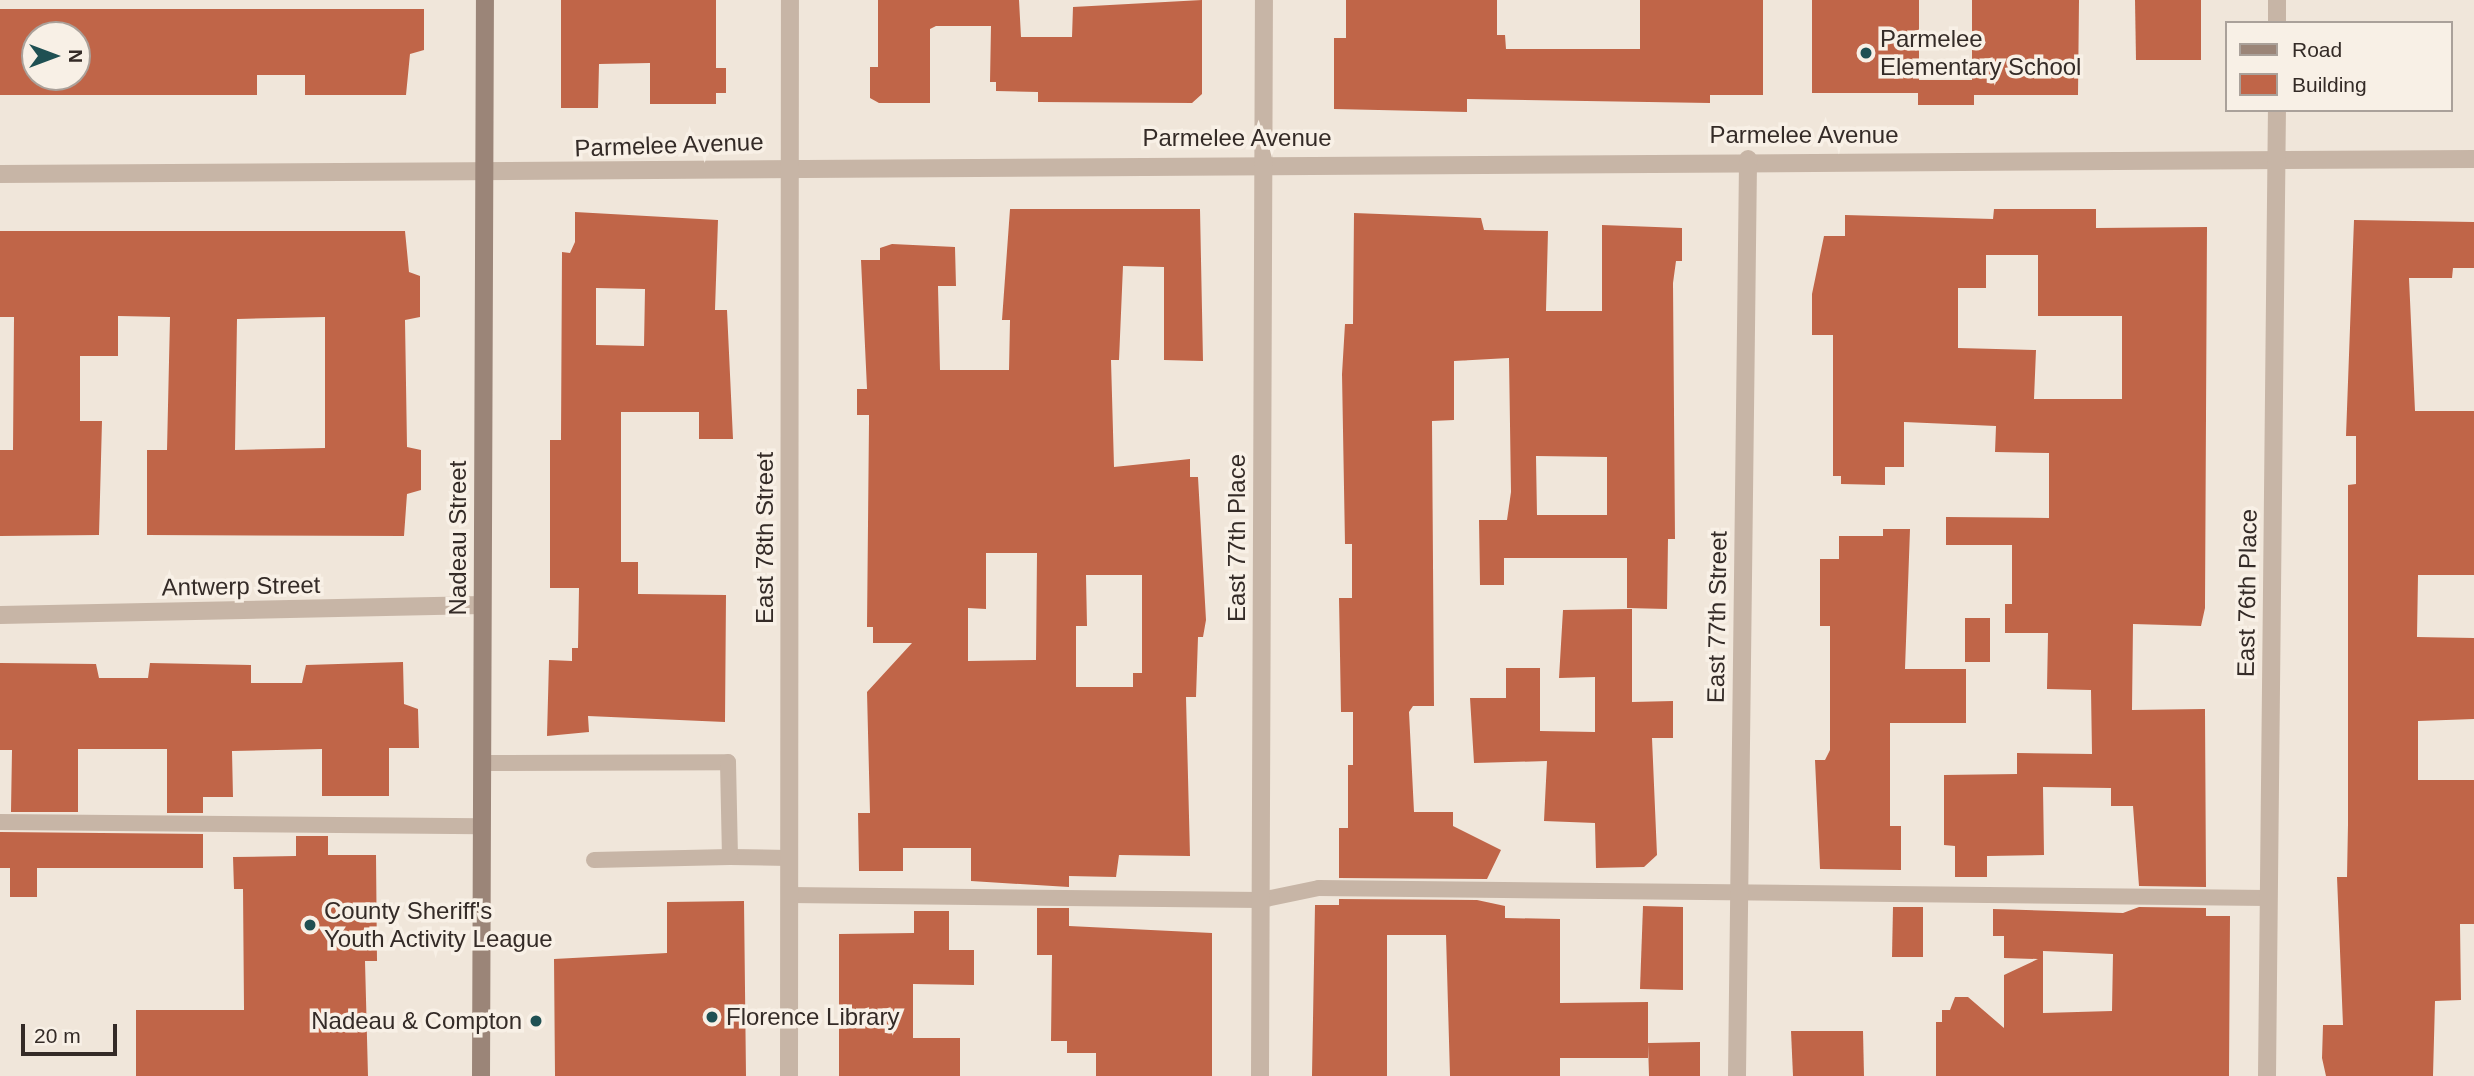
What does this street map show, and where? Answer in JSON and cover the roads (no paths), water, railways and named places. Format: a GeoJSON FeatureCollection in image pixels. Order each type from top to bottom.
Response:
{"type":"FeatureCollection","features":[{"type":"Feature","properties":{"kind":"main road","name":"Nadeau Street"},"geometry":{"type":"LineString","coordinates":[[481,1076],[485,0]]}},
{"type":"Feature","properties":{"kind":"street","name":"East 78th Street"},"geometry":{"type":"LineString","coordinates":[[789,1076],[790,0]]}},
{"type":"Feature","properties":{"kind":"street","name":"East 77th Place"},"geometry":{"type":"LineString","coordinates":[[1260,1076],[1264,0]]}},
{"type":"Feature","properties":{"kind":"street"},"geometry":{"type":"LineString","coordinates":[[2277,0],[2277,21]]}},
{"type":"Feature","properties":{"kind":"street","name":"East 76th Place"},"geometry":{"type":"LineString","coordinates":[[2267,1076],[2277,112]]}},
{"type":"Feature","properties":{"kind":"street","name":"Parmelee Avenue"},"geometry":{"type":"LineString","coordinates":[[0,174],[485,174],[789,166],[1748,159],[2474,159]]}},
{"type":"Feature","properties":{"kind":"street","name":"East 77th Street"},"geometry":{"type":"LineString","coordinates":[[1737,1076],[1748,159]]}},
{"type":"Feature","properties":{"kind":"street","name":"Antwerp Street"},"geometry":{"type":"LineString","coordinates":[[0,615],[482,606]]}},
{"type":"Feature","properties":{"kind":"lane"},"geometry":{"type":"LineString","coordinates":[[482,763],[728,762],[730,857]]}},
{"type":"Feature","properties":{"kind":"lane"},"geometry":{"type":"LineString","coordinates":[[0,822],[481,826]]}},
{"type":"Feature","properties":{"kind":"lane"},"geometry":{"type":"LineString","coordinates":[[594,859],[789,858]]}},
{"type":"Feature","properties":{"kind":"lane"},"geometry":{"type":"LineString","coordinates":[[789,895],[1261,900],[1319,888],[2267,898]]}},
{"type":"Feature","properties":{"kind":"place","name":"Parmelee Elementary School"},"geometry":{"type":"Point","coordinates":[1866,53]}},
{"type":"Feature","properties":{"kind":"place","name":"County Sheriff's Youth Activity League"},"geometry":{"type":"Point","coordinates":[310,925]}},
{"type":"Feature","properties":{"kind":"place","name":"Florence Library"},"geometry":{"type":"Point","coordinates":[712,1017]}},
{"type":"Feature","properties":{"kind":"place","name":"Nadeau & Compton"},"geometry":{"type":"Point","coordinates":[536,1021]}}]}
